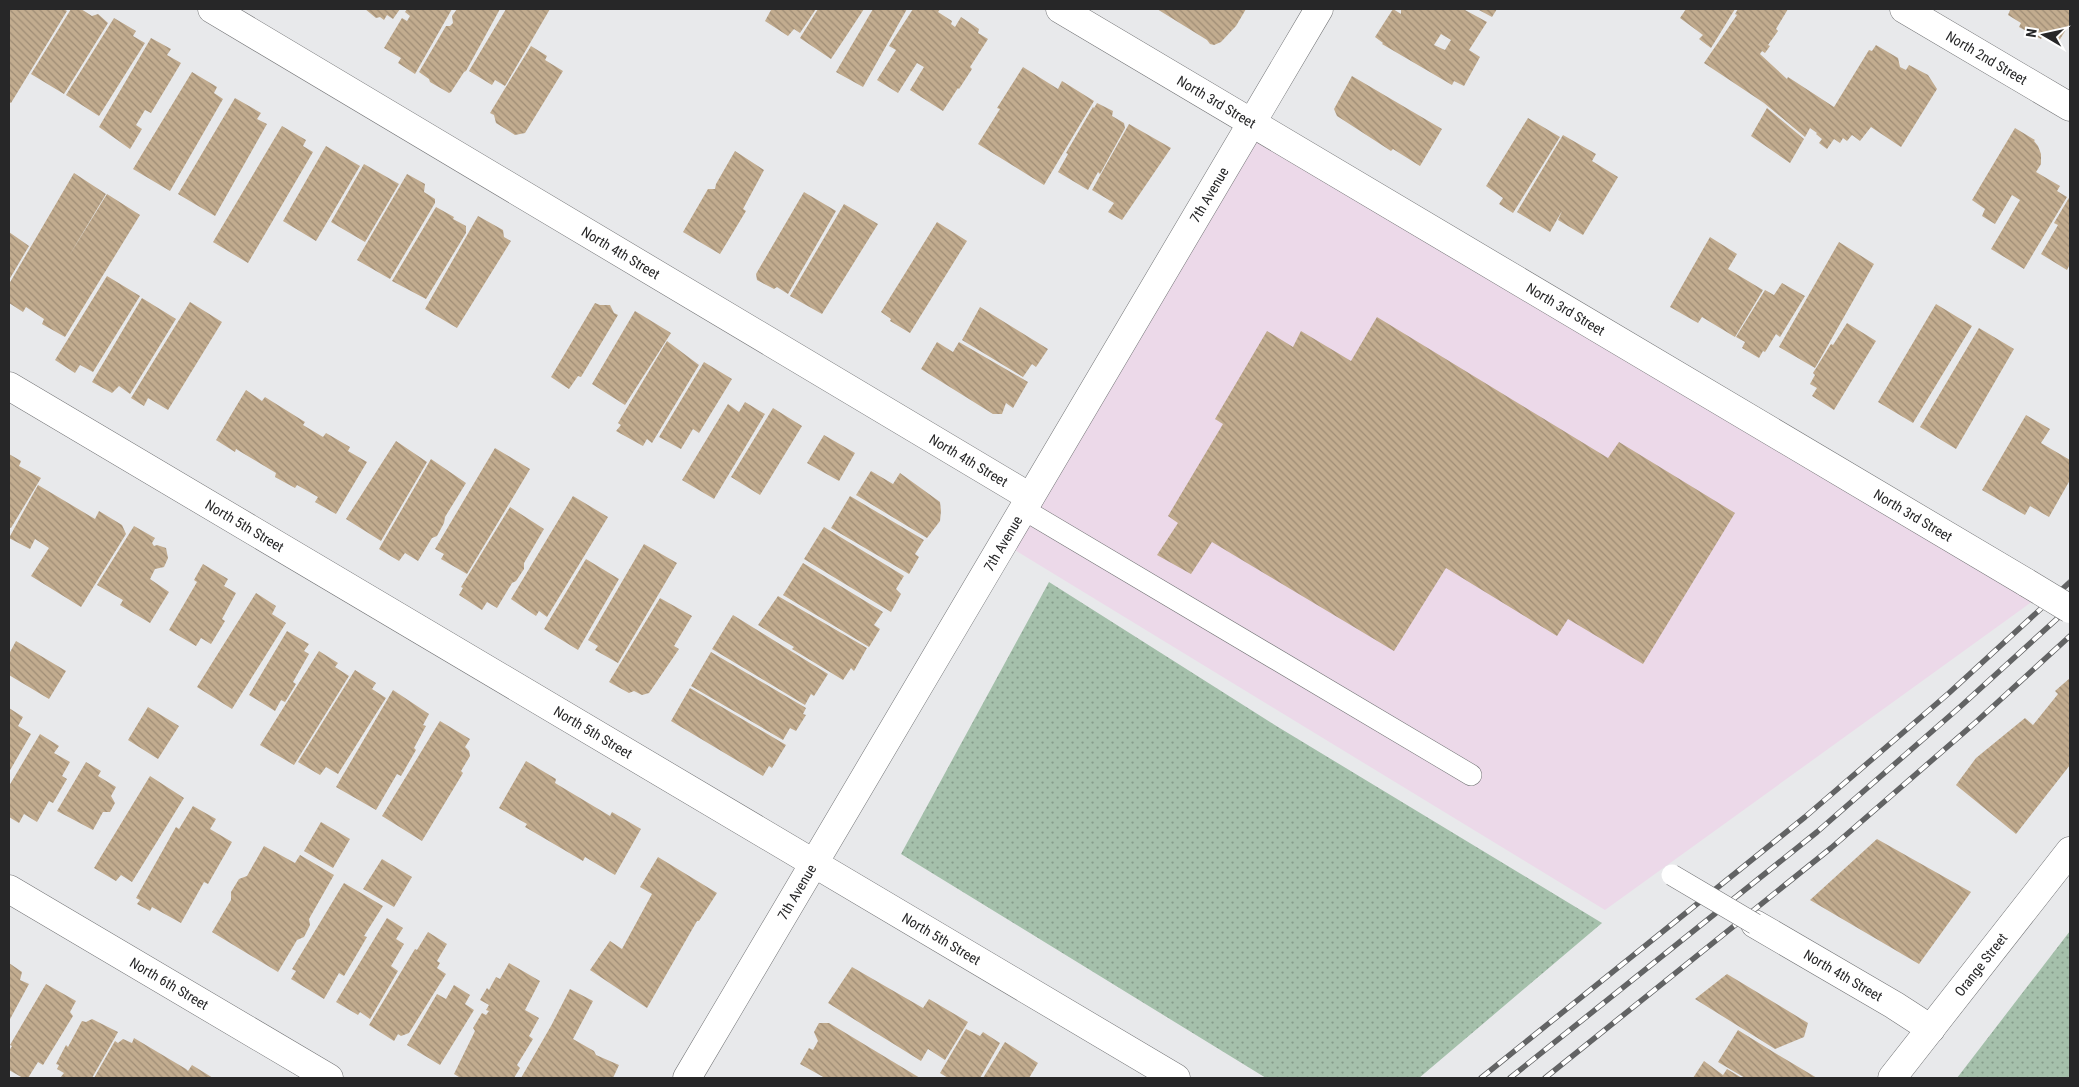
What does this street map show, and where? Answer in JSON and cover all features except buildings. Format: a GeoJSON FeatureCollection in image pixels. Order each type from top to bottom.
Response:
{"type":"FeatureCollection","features":[{"type":"Feature","properties":{"kind":"street","name":"North 4th Street"},"geometry":{"type":"LineString","coordinates":[[212,9],[1027,503]]}},
{"type":"Feature","properties":{"kind":"street","name":"North 3rd Street"},"geometry":{"type":"LineString","coordinates":[[1060,9],[2070,609]]}},
{"type":"Feature","properties":{"kind":"street","name":"7th Avenue"},"geometry":{"type":"LineString","coordinates":[[687,1078],[1319,9]]}},
{"type":"Feature","properties":{"kind":"street","name":"North 2nd Street"},"geometry":{"type":"LineString","coordinates":[[1904,9],[2070,107]]}},
{"type":"Feature","properties":{"kind":"street","name":"North 5th Street"},"geometry":{"type":"LineString","coordinates":[[9,386],[1176,1078]]}},
{"type":"Feature","properties":{"kind":"street","name":"Orange Street"},"geometry":{"type":"LineString","coordinates":[[1892,1078],[2070,851]]}},
{"type":"Feature","properties":{"kind":"street","name":"North 6th Street"},"geometry":{"type":"LineString","coordinates":[[9,889],[329,1078]]}},
{"type":"Feature","properties":{"kind":"street","name":"North 4th Street"},"geometry":{"type":"LineString","coordinates":[[1755,924],[1894,1005],[1931,1029]]}},
{"type":"Feature","properties":{"kind":"lane"},"geometry":{"type":"LineString","coordinates":[[1027,503],[1470,775]]}},
{"type":"Feature","properties":{"kind":"lane"},"geometry":{"type":"LineString","coordinates":[[1672,875],[1755,924]]}},
{"type":"Feature","properties":{"kind":"shaded area"},"geometry":{"type":"Polygon","coordinates":[[[1253,138],[2033,601],[1605,910],[1013,549],[1253,138]]]}},
{"type":"Feature","properties":{"kind":"green space"},"geometry":{"type":"Polygon","coordinates":[[[1049,582],[1278,727],[1602,923],[1419,1078],[1266,1078],[901,854],[1049,582]]]}},
{"type":"Feature","properties":{"kind":"green space"},"geometry":{"type":"Polygon","coordinates":[[[2070,931],[2070,1078],[1957,1078],[2070,931]]]}},
{"type":"Feature","properties":{"kind":"railway"},"geometry":{"type":"LineString","coordinates":[[1481,1078],[1805,817],[1949,693],[2070,582]]}},
{"type":"Feature","properties":{"kind":"railway"},"geometry":{"type":"LineString","coordinates":[[1510,1078],[1817,832],[1961,706],[2070,607]]}},
{"type":"Feature","properties":{"kind":"railway"},"geometry":{"type":"LineString","coordinates":[[1545,1078],[1831,848],[1976,722],[2070,636]]}}]}
